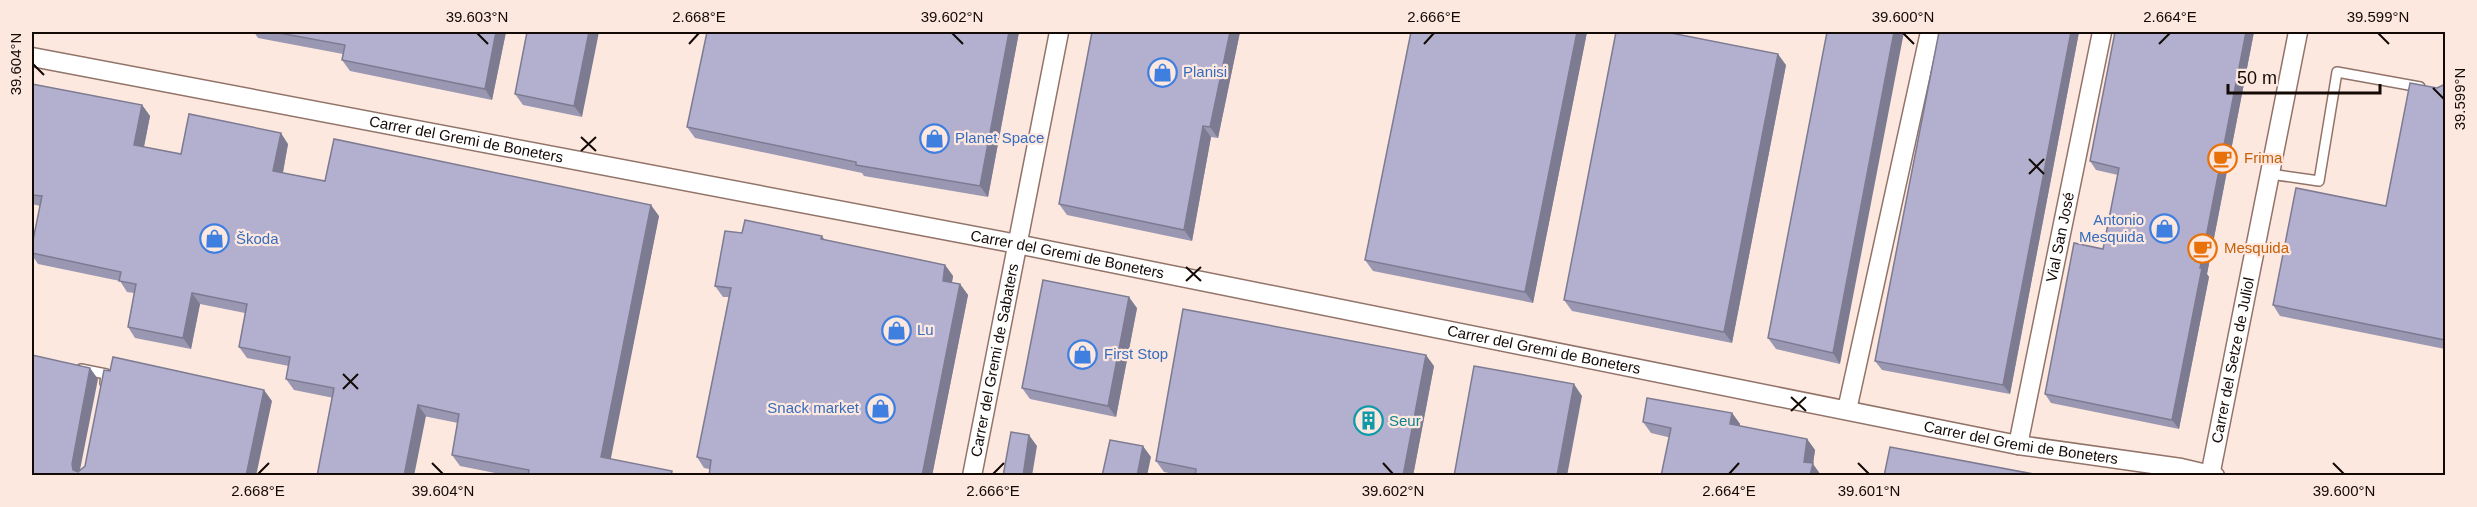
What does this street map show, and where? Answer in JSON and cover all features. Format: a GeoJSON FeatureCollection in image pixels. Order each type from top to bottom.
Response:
{"type":"FeatureCollection","features":[{"type":"Feature","properties":{"kind":"street","name":"Carrer del Gremi de Sabaters"},"geometry":{"type":"LineString","coordinates":[[972,476],[1059,32]]}},
{"type":"Feature","properties":{"kind":"street"},"geometry":{"type":"LineString","coordinates":[[1847,410],[1930,32]]}},
{"type":"Feature","properties":{"kind":"street","name":"Vial San José"},"geometry":{"type":"LineString","coordinates":[[2018,445],[2102,32]]}},
{"type":"Feature","properties":{"kind":"street","name":"Carrer del Setze de Juliol"},"geometry":{"type":"LineString","coordinates":[[2212,475],[2298,32]]}},
{"type":"Feature","properties":{"kind":"street","name":"Carrer del Gremi de Boneters"},"geometry":{"type":"LineString","coordinates":[[32,57],[1017,244],[2018,445],[2212,475]]}},
{"type":"Feature","properties":{"kind":"lane"},"geometry":{"type":"LineString","coordinates":[[2270,174],[2319,181],[2337,72],[2435,90]]}},
{"type":"Feature","properties":{"kind":"lane"},"geometry":{"type":"LineString","coordinates":[[74,368],[106,375],[102,397]]}},
{"type":"Feature","properties":{"kind":"building"},"geometry":{"type":"Polygon","coordinates":[[[274,32],[496,32],[485,89],[342,60],[345,45],[274,32]]]}},
{"type":"Feature","properties":{"kind":"building"},"geometry":{"type":"Polygon","coordinates":[[[527,32],[589,32],[574,106],[515,94],[527,32]]]}},
{"type":"Feature","properties":{"kind":"building"},"geometry":{"type":"Polygon","coordinates":[[[707,32],[1009,32],[980,186],[856,165],[856,162],[687,127],[707,32]]]}},
{"type":"Feature","properties":{"kind":"building"},"geometry":{"type":"Polygon","coordinates":[[[1092,32],[1230,32],[1210,127],[1203,126],[1184,230],[1059,204],[1092,32]]]}},
{"type":"Feature","properties":{"kind":"building"},"geometry":{"type":"Polygon","coordinates":[[[1411,32],[1577,32],[1525,292],[1365,260],[1411,32]]]}},
{"type":"Feature","properties":{"kind":"building"},"geometry":{"type":"Polygon","coordinates":[[[1616,32],[1666,32],[1778,54],[1724,332],[1564,300],[1616,32]]]}},
{"type":"Feature","properties":{"kind":"building"},"geometry":{"type":"Polygon","coordinates":[[[1827,32],[1894,32],[1833,353],[1768,338],[1827,32]]]}},
{"type":"Feature","properties":{"kind":"building"},"geometry":{"type":"Polygon","coordinates":[[[1939,32],[2071,32],[2003,385],[1875,361],[1939,32]]]}},
{"type":"Feature","properties":{"kind":"building"},"geometry":{"type":"Polygon","coordinates":[[[2115,32],[2246,32],[2172,420],[2045,394],[2074,243],[2103,249],[2119,168],[2090,161],[2115,32]]]}},
{"type":"Feature","properties":{"kind":"building"},"geometry":{"type":"Polygon","coordinates":[[[2410,83],[2437,88],[2445,86],[2445,340],[2273,305],[2296,188],[2386,206],[2410,83]]]}},
{"type":"Feature","properties":{"kind":"building"},"geometry":{"type":"Polygon","coordinates":[[[32,84],[142,105],[134,145],[181,154],[189,114],[281,133],[273,171],[325,181],[334,139],[651,205],[601,457],[672,471],[671,476],[528,476],[529,470],[452,455],[459,414],[418,405],[404,476],[317,476],[334,388],[286,379],[290,357],[239,347],[247,304],[192,293],[183,338],[128,327],[136,284],[119,281],[121,272],[32,253],[42,196],[32,195],[32,84]]]}},
{"type":"Feature","properties":{"kind":"building"},"geometry":{"type":"Polygon","coordinates":[[[745,220],[822,236],[821,239],[945,265],[943,281],[960,284],[922,476],[709,476],[711,460],[697,457],[731,288],[715,286],[725,231],[742,233],[745,220]]]}},
{"type":"Feature","properties":{"kind":"building","name":"First Stop"},"geometry":{"type":"Polygon","coordinates":[[[1043,280],[1129,297],[1108,406],[1022,388],[1043,280]]]}},
{"type":"Feature","properties":{"kind":"building"},"geometry":{"type":"Polygon","coordinates":[[[1183,309],[1426,355],[1403,476],[1195,476],[1196,469],[1156,461],[1183,309]]]}},
{"type":"Feature","properties":{"kind":"building"},"geometry":{"type":"Polygon","coordinates":[[[32,355],[90,368],[72,464],[73,470],[78,472],[85,466],[104,370],[110,371],[113,357],[264,390],[246,476],[32,476],[32,355]]]}},
{"type":"Feature","properties":{"kind":"building"},"geometry":{"type":"Polygon","coordinates":[[[1474,366],[1574,384],[1557,476],[1454,476],[1474,366]]]}},
{"type":"Feature","properties":{"kind":"building"},"geometry":{"type":"Polygon","coordinates":[[[1647,398],[1732,413],[1730,424],[1807,439],[1804,462],[1813,463],[1810,476],[1661,476],[1671,428],[1643,422],[1647,398]]]}},
{"type":"Feature","properties":{"kind":"building"},"geometry":{"type":"Polygon","coordinates":[[[1011,432],[1029,435],[1023,476],[1003,476],[1011,432]]]}},
{"type":"Feature","properties":{"kind":"building"},"geometry":{"type":"Polygon","coordinates":[[[1110,440],[1143,446],[1137,476],[1102,476],[1110,440]]]}},
{"type":"Feature","properties":{"kind":"building"},"geometry":{"type":"Polygon","coordinates":[[[1890,447],[2044,476],[1884,476],[1890,447]]]}},
{"type":"Feature","properties":{"kind":"place","name":"Planisi"},"geometry":{"type":"Point","coordinates":[1162,72]}},
{"type":"Feature","properties":{"kind":"place","name":"Planet Space"},"geometry":{"type":"Point","coordinates":[934,138]}},
{"type":"Feature","properties":{"kind":"place","name":"Frima"},"geometry":{"type":"Point","coordinates":[2223,158]}},
{"type":"Feature","properties":{"kind":"place","name":"Antonio Mesquida"},"geometry":{"type":"Point","coordinates":[2165,229]}},
{"type":"Feature","properties":{"kind":"place","name":"Škoda"},"geometry":{"type":"Point","coordinates":[215,239]}},
{"type":"Feature","properties":{"kind":"place","name":"Mesquida"},"geometry":{"type":"Point","coordinates":[2203,248]}},
{"type":"Feature","properties":{"kind":"place","name":"Lu"},"geometry":{"type":"Point","coordinates":[896,330]}},
{"type":"Feature","properties":{"kind":"place","name":"First Stop"},"geometry":{"type":"Point","coordinates":[1083,354]}},
{"type":"Feature","properties":{"kind":"place","name":"Snack market"},"geometry":{"type":"Point","coordinates":[880,408]}},
{"type":"Feature","properties":{"kind":"place","name":"Seur"},"geometry":{"type":"Point","coordinates":[1368,421]}}]}
